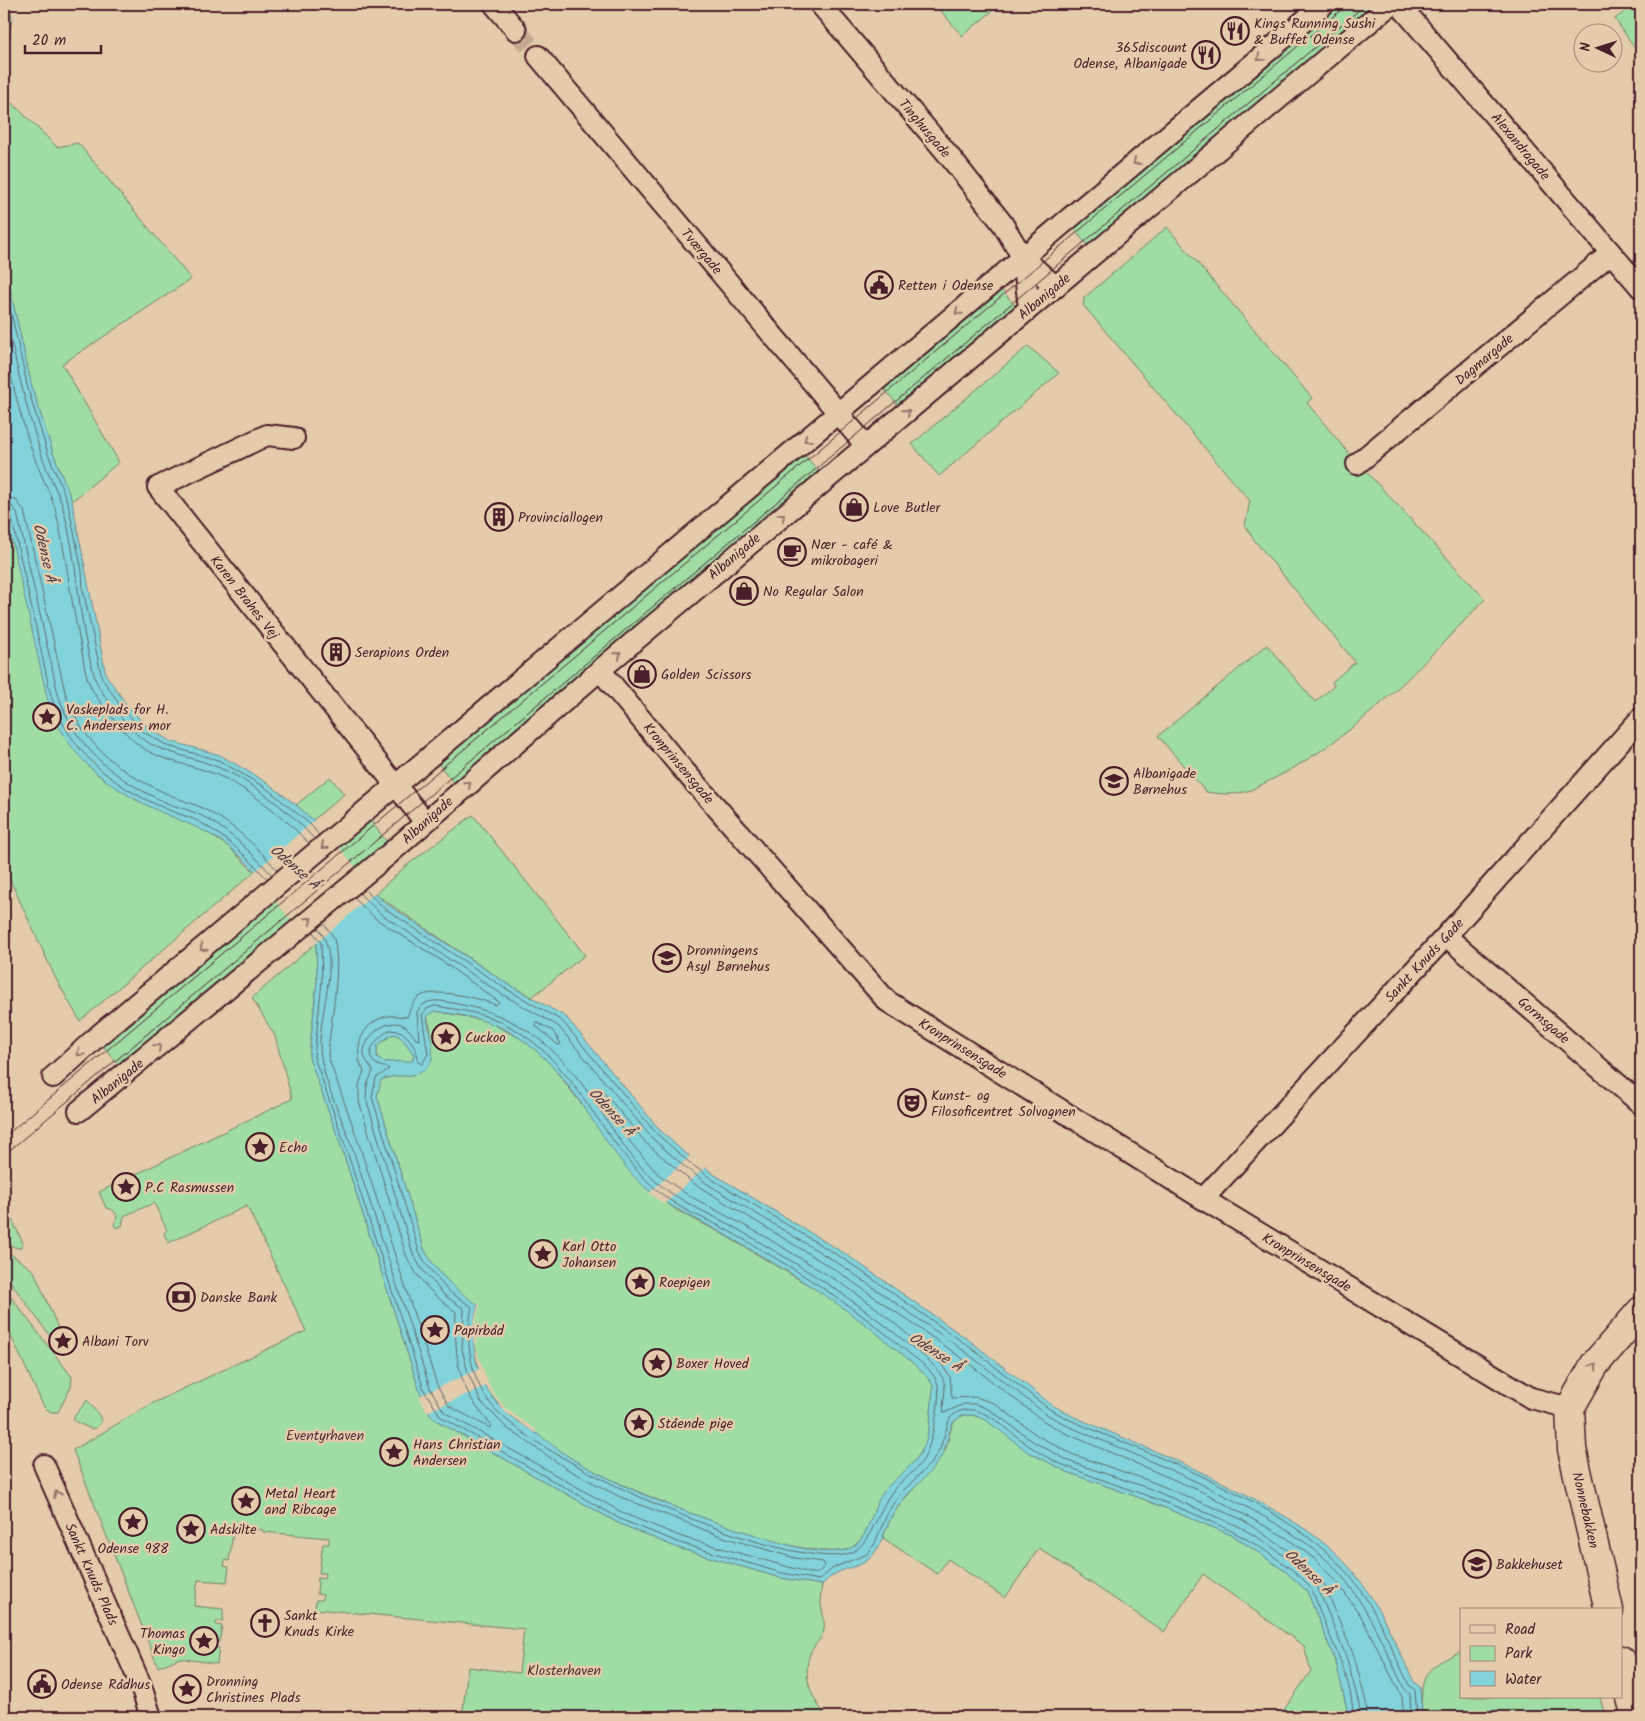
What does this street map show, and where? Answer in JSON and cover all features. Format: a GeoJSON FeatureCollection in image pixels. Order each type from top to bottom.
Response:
{"type":"FeatureCollection","features":[{"type":"Feature","properties":{"kind":"main road"},"geometry":{"type":"LineString","coordinates":[[1570,1408],[1595,1364],[1641,1311]]}},
{"type":"Feature","properties":{"kind":"main road","name":"Nonnebakken"},"geometry":{"type":"LineString","coordinates":[[1570,1408],[1572,1449],[1609,1608]]}},
{"type":"Feature","properties":{"kind":"main road"},"geometry":{"type":"LineString","coordinates":[[1622,1664],[1636,1717]]}},
{"type":"Feature","properties":{"kind":"street"},"geometry":{"type":"LineString","coordinates":[[494,4],[516,30]]}},
{"type":"Feature","properties":{"kind":"street","name":"Tinghusgade"},"geometry":{"type":"LineString","coordinates":[[820,4],[946,152],[1002,223],[1023,258],[1056,287]]}},
{"type":"Feature","properties":{"kind":"street"},"geometry":{"type":"LineString","coordinates":[[54,1077],[99,1035],[1324,4]]}},
{"type":"Feature","properties":{"kind":"street","name":"Albanigade"},"geometry":{"type":"LineString","coordinates":[[79,1111],[392,851],[600,670],[1391,4]]}},
{"type":"Feature","properties":{"kind":"street","name":"Alexandragade"},"geometry":{"type":"LineString","coordinates":[[1399,4],[1641,288]]}},
{"type":"Feature","properties":{"kind":"street","name":"Tværgade"},"geometry":{"type":"LineString","coordinates":[[538,56],[866,446]]}},
{"type":"Feature","properties":{"kind":"street","name":"Dagmargade"},"geometry":{"type":"LineString","coordinates":[[1357,464],[1611,253]]}},
{"type":"Feature","properties":{"kind":"street","name":"Tinghusgade"},"geometry":{"type":"LineString","coordinates":[[1023,258],[1029,308]]}},
{"type":"Feature","properties":{"kind":"street","name":"Karen Brahes Vej"},"geometry":{"type":"LineString","coordinates":[[294,438],[266,435],[158,487],[348,729],[397,785],[425,822]]}},
{"type":"Feature","properties":{"kind":"street","name":"Kronprinsensgade"},"geometry":{"type":"LineString","coordinates":[[600,670],[680,766],[887,1001],[1203,1199],[1531,1398],[1570,1408]]}},
{"type":"Feature","properties":{"kind":"street","name":"Sankt Knuds Gade"},"geometry":{"type":"LineString","coordinates":[[1203,1199],[1446,936],[1641,718]]}},
{"type":"Feature","properties":{"kind":"street","name":"Gormsgade"},"geometry":{"type":"LineString","coordinates":[[1446,936],[1641,1104]]}},
{"type":"Feature","properties":{"kind":"street","name":"Sankt Knuds Plads"},"geometry":{"type":"LineString","coordinates":[[44,1465],[140,1683],[151,1717]]}},
{"type":"Feature","properties":{"kind":"green space"},"geometry":{"type":"Polygon","coordinates":[[[4,4],[8,4],[12,16],[5,96],[57,147],[78,143],[191,279],[62,364],[119,462],[72,501],[53,453],[32,387],[4,263],[4,4]]]}},
{"type":"Feature","properties":{"kind":"green space"},"geometry":{"type":"Polygon","coordinates":[[[935,4],[1001,4],[962,36],[935,4]]]}},
{"type":"Feature","properties":{"kind":"green space"},"geometry":{"type":"Polygon","coordinates":[[[1336,4],[1380,4],[1090,249],[1072,226],[1336,4]]]}},
{"type":"Feature","properties":{"kind":"green space"},"geometry":{"type":"Polygon","coordinates":[[[1634,4],[1641,4],[1641,57],[1622,29],[1622,22],[1617,22],[1615,19],[1634,4]]]}},
{"type":"Feature","properties":{"kind":"green space"},"geometry":{"type":"Polygon","coordinates":[[[1167,227],[1312,398],[1307,403],[1346,450],[1485,599],[1413,674],[1334,742],[1305,761],[1252,790],[1234,794],[1206,792],[1158,736],[1267,645],[1315,702],[1334,686],[1332,682],[1355,662],[1255,541],[1245,526],[1250,501],[1083,305],[1084,298],[1167,227]]]}},
{"type":"Feature","properties":{"kind":"green space"},"geometry":{"type":"Polygon","coordinates":[[[999,287],[1018,309],[901,409],[882,386],[999,287]]]}},
{"type":"Feature","properties":{"kind":"green space"},"geometry":{"type":"Polygon","coordinates":[[[1028,346],[1059,373],[939,476],[912,444],[1028,346]]]}},
{"type":"Feature","properties":{"kind":"green space"},"geometry":{"type":"Polygon","coordinates":[[[803,453],[821,474],[457,787],[437,762],[803,453]]]}},
{"type":"Feature","properties":{"kind":"green space"},"geometry":{"type":"Polygon","coordinates":[[[4,505],[15,552],[97,774],[138,801],[199,827],[229,847],[254,872],[80,1021],[56,979],[4,867],[4,505]]]}},
{"type":"Feature","properties":{"kind":"green space"},"geometry":{"type":"Polygon","coordinates":[[[330,777],[344,794],[313,820],[296,805],[330,777]]]}},
{"type":"Feature","properties":{"kind":"green space"},"geometry":{"type":"Polygon","coordinates":[[[473,815],[585,955],[532,997],[506,983],[375,894],[406,866],[473,815]]]}},
{"type":"Feature","properties":{"kind":"green space"},"geometry":{"type":"Polygon","coordinates":[[[368,818],[388,843],[119,1066],[104,1047],[368,818]]]}},
{"type":"Feature","properties":{"kind":"green space","name":"Eventyrhaven"},"geometry":{"type":"Polygon","coordinates":[[[316,943],[317,981],[309,1057],[339,1140],[420,1392],[430,1414],[437,1421],[620,1524],[678,1548],[781,1578],[822,1585],[820,1598],[824,1630],[810,1654],[807,1671],[813,1695],[827,1717],[462,1717],[468,1667],[519,1673],[524,1629],[315,1609],[316,1600],[322,1600],[323,1595],[317,1594],[318,1578],[324,1579],[325,1573],[319,1573],[323,1544],[329,1544],[329,1538],[263,1532],[263,1530],[230,1526],[228,1532],[233,1532],[229,1561],[225,1560],[224,1566],[229,1567],[227,1582],[198,1580],[194,1606],[223,1609],[223,1621],[217,1621],[216,1625],[222,1626],[219,1642],[214,1642],[214,1646],[219,1648],[217,1664],[180,1658],[158,1667],[73,1450],[153,1403],[306,1331],[247,1206],[168,1243],[164,1233],[167,1230],[154,1203],[124,1216],[122,1226],[116,1228],[114,1224],[117,1218],[116,1213],[106,1208],[99,1192],[292,1099],[275,1036],[252,998],[316,943]]]}},
{"type":"Feature","properties":{"kind":"green space"},"geometry":{"type":"Polygon","coordinates":[[[435,1011],[487,1021],[525,1041],[549,1062],[646,1188],[678,1211],[719,1232],[834,1300],[864,1322],[925,1373],[933,1384],[930,1422],[925,1444],[916,1460],[885,1491],[864,1536],[853,1547],[845,1550],[821,1551],[788,1545],[707,1520],[627,1487],[572,1459],[528,1430],[497,1403],[485,1385],[478,1365],[475,1314],[430,1261],[424,1249],[377,1096],[380,1080],[422,1071],[431,1031],[427,1016],[435,1011]]]}},
{"type":"Feature","properties":{"kind":"green space"},"geometry":{"type":"Polygon","coordinates":[[[395,1034],[403,1040],[414,1055],[412,1062],[383,1062],[377,1057],[377,1046],[395,1034]]]}},
{"type":"Feature","properties":{"kind":"green space"},"geometry":{"type":"Polygon","coordinates":[[[10,1215],[23,1243],[20,1248],[14,1247],[4,1240],[4,1216],[10,1215]]]}},
{"type":"Feature","properties":{"kind":"green space"},"geometry":{"type":"Polygon","coordinates":[[[4,1249],[34,1271],[58,1328],[58,1336],[50,1336],[4,1273],[4,1249]]]}},
{"type":"Feature","properties":{"kind":"green space"},"geometry":{"type":"Polygon","coordinates":[[[4,1288],[72,1377],[71,1387],[58,1412],[51,1412],[44,1407],[4,1321],[4,1288]]]}},
{"type":"Feature","properties":{"kind":"green space"},"geometry":{"type":"Polygon","coordinates":[[[87,1400],[100,1417],[101,1422],[96,1428],[91,1429],[74,1421],[74,1417],[87,1400]]]}},
{"type":"Feature","properties":{"kind":"green space"},"geometry":{"type":"Polygon","coordinates":[[[964,1415],[973,1415],[986,1420],[1067,1472],[1143,1499],[1234,1536],[1285,1571],[1307,1591],[1336,1662],[1349,1717],[1279,1717],[1311,1671],[1304,1646],[1203,1574],[1164,1632],[1039,1548],[1005,1598],[948,1559],[937,1574],[883,1538],[894,1512],[943,1454],[954,1422],[964,1415]]]}},
{"type":"Feature","properties":{"kind":"green space"},"geometry":{"type":"Polygon","coordinates":[[[1460,1652],[1460,1698],[1600,1698],[1605,1717],[1422,1717],[1422,1692],[1426,1676],[1438,1663],[1460,1652]]]}},
{"type":"Feature","properties":{"kind":"water","name":"Odense Å"},"geometry":{"type":"Polygon","coordinates":[[[4,263],[32,387],[53,453],[72,501],[106,675],[126,704],[148,728],[170,741],[220,755],[269,784],[313,820],[375,894],[387,904],[506,983],[566,1017],[660,1130],[680,1149],[715,1175],[847,1255],[970,1341],[1052,1405],[1072,1416],[1166,1456],[1235,1489],[1285,1516],[1322,1541],[1354,1573],[1380,1612],[1414,1682],[1420,1687],[1422,1717],[1349,1717],[1336,1662],[1307,1591],[1285,1571],[1234,1536],[1143,1499],[1067,1472],[1028,1452],[986,1420],[973,1415],[964,1415],[954,1421],[941,1458],[898,1505],[878,1547],[871,1557],[860,1564],[835,1574],[822,1585],[781,1578],[678,1548],[620,1524],[437,1421],[430,1414],[420,1392],[339,1140],[309,1057],[317,981],[316,943],[263,880],[229,847],[205,831],[161,812],[123,792],[90,767],[76,753],[55,718],[47,697],[4,505],[4,263]],[[435,1011],[427,1016],[432,1042],[432,1059],[428,1066],[422,1072],[381,1080],[377,1096],[424,1249],[447,1280],[478,1305],[473,1339],[474,1351],[480,1374],[491,1395],[512,1417],[574,1460],[641,1494],[735,1529],[802,1548],[834,1551],[852,1547],[867,1529],[884,1491],[916,1460],[925,1444],[930,1422],[933,1392],[933,1385],[929,1379],[903,1355],[831,1299],[722,1233],[674,1207],[647,1189],[632,1174],[606,1141],[562,1077],[536,1050],[505,1029],[481,1020],[435,1011]],[[395,1034],[377,1046],[377,1057],[384,1062],[412,1061],[414,1055],[403,1040],[395,1034]]]}},
{"type":"Feature","properties":{"kind":"pier"},"geometry":{"type":"Polygon","coordinates":[[[316,819],[376,892],[313,946],[252,874],[316,819]]]}},
{"type":"Feature","properties":{"kind":"pier"},"geometry":{"type":"Polygon","coordinates":[[[691,1155],[707,1166],[664,1204],[649,1193],[691,1155]]]}},
{"type":"Feature","properties":{"kind":"pier"},"geometry":{"type":"Polygon","coordinates":[[[479,1302],[476,1321],[476,1348],[489,1386],[506,1409],[536,1430],[535,1433],[504,1411],[486,1386],[427,1412],[419,1396],[479,1369],[473,1339],[474,1321],[479,1302]]]}},
{"type":"Feature","properties":{"kind":"tunnel"},"geometry":{"type":"LineString","coordinates":[[516,30],[538,56]]}},
{"type":"Feature","properties":{"kind":"tram line"},"geometry":{"type":"LineString","coordinates":[[4,1137],[1348,4]]}},
{"type":"Feature","properties":{"kind":"tram line"},"geometry":{"type":"LineString","coordinates":[[4,1155],[1366,4]]}},
{"type":"Feature","properties":{"kind":"place","name":"Kings Running Sushi & Buffet Odense"},"geometry":{"type":"Point","coordinates":[1235,31]}},
{"type":"Feature","properties":{"kind":"place","name":"365discount Odense, Albanigade"},"geometry":{"type":"Point","coordinates":[1206,55]}},
{"type":"Feature","properties":{"kind":"place","name":"Retten i Odense"},"geometry":{"type":"Point","coordinates":[879,285]}},
{"type":"Feature","properties":{"kind":"place","name":"Love Butler"},"geometry":{"type":"Point","coordinates":[854,507]}},
{"type":"Feature","properties":{"kind":"place","name":"Provinciallogen"},"geometry":{"type":"Point","coordinates":[499,517]}},
{"type":"Feature","properties":{"kind":"place","name":"Nær - café & mikrobageri"},"geometry":{"type":"Point","coordinates":[792,552]}},
{"type":"Feature","properties":{"kind":"place","name":"No Regular Salon"},"geometry":{"type":"Point","coordinates":[744,591]}},
{"type":"Feature","properties":{"kind":"place","name":"Serapions Orden"},"geometry":{"type":"Point","coordinates":[336,652]}},
{"type":"Feature","properties":{"kind":"place","name":"Golden Scissors"},"geometry":{"type":"Point","coordinates":[642,674]}},
{"type":"Feature","properties":{"kind":"place","name":"Vaskeplads for H. C. Andersens mor"},"geometry":{"type":"Point","coordinates":[47,717]}},
{"type":"Feature","properties":{"kind":"place","name":"Albanigade Børnehus"},"geometry":{"type":"Point","coordinates":[1114,781]}},
{"type":"Feature","properties":{"kind":"place","name":"Dronningens Asyl Børnehus"},"geometry":{"type":"Point","coordinates":[667,958]}},
{"type":"Feature","properties":{"kind":"place","name":"Cuckoo"},"geometry":{"type":"Point","coordinates":[446,1037]}},
{"type":"Feature","properties":{"kind":"place","name":"Kunst- og Filosoficentret Solvognen"},"geometry":{"type":"Point","coordinates":[912,1103]}},
{"type":"Feature","properties":{"kind":"place","name":"Echo"},"geometry":{"type":"Point","coordinates":[260,1147]}},
{"type":"Feature","properties":{"kind":"place","name":"P.C Rasmussen"},"geometry":{"type":"Point","coordinates":[126,1187]}},
{"type":"Feature","properties":{"kind":"place","name":"Karl Otto Johansen"},"geometry":{"type":"Point","coordinates":[543,1254]}},
{"type":"Feature","properties":{"kind":"place","name":"Roepigen"},"geometry":{"type":"Point","coordinates":[640,1282]}},
{"type":"Feature","properties":{"kind":"place","name":"Danske Bank"},"geometry":{"type":"Point","coordinates":[181,1297]}},
{"type":"Feature","properties":{"kind":"place","name":"Papirbåd"},"geometry":{"type":"Point","coordinates":[435,1330]}},
{"type":"Feature","properties":{"kind":"place","name":"Albani Torv"},"geometry":{"type":"Point","coordinates":[63,1341]}},
{"type":"Feature","properties":{"kind":"place","name":"Boxer Hoved"},"geometry":{"type":"Point","coordinates":[657,1363]}},
{"type":"Feature","properties":{"kind":"place","name":"Stående pige"},"geometry":{"type":"Point","coordinates":[639,1423]}},
{"type":"Feature","properties":{"kind":"place","name":"Hans Christian Andersen"},"geometry":{"type":"Point","coordinates":[394,1452]}},
{"type":"Feature","properties":{"kind":"place","name":"Metal Heart and Ribcage"},"geometry":{"type":"Point","coordinates":[246,1501]}},
{"type":"Feature","properties":{"kind":"place","name":"Odense 988"},"geometry":{"type":"Point","coordinates":[133,1522]}},
{"type":"Feature","properties":{"kind":"place","name":"Adskilte"},"geometry":{"type":"Point","coordinates":[191,1529]}},
{"type":"Feature","properties":{"kind":"place","name":"Bakkehuset"},"geometry":{"type":"Point","coordinates":[1477,1564]}},
{"type":"Feature","properties":{"kind":"place","name":"Sankt Knuds Kirke"},"geometry":{"type":"Point","coordinates":[265,1623]}},
{"type":"Feature","properties":{"kind":"place","name":"Thomas Kingo"},"geometry":{"type":"Point","coordinates":[204,1641]}},
{"type":"Feature","properties":{"kind":"place","name":"Odense Rådhus"},"geometry":{"type":"Point","coordinates":[42,1684]}},
{"type":"Feature","properties":{"kind":"place","name":"Dronning Christines Plads"},"geometry":{"type":"Point","coordinates":[187,1689]}},
{"type":"Feature","properties":{"kind":"park label","name":"Klosterhaven"},"geometry":{"type":"Point","coordinates":[564,1670]}}]}
